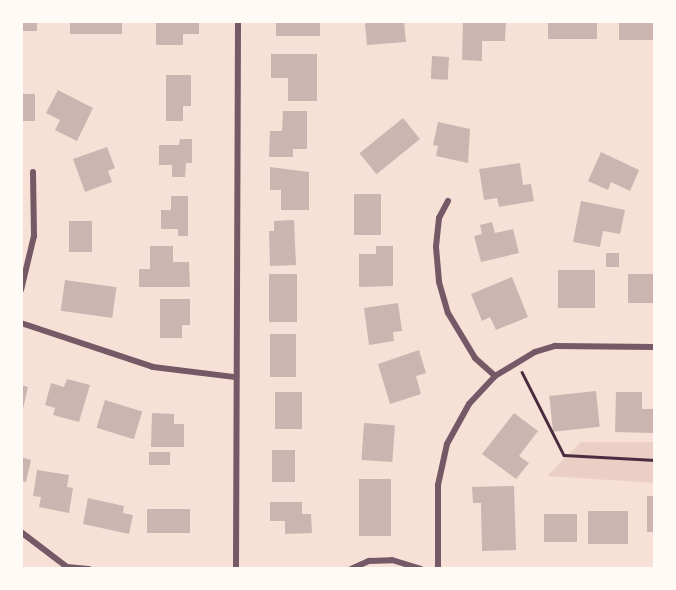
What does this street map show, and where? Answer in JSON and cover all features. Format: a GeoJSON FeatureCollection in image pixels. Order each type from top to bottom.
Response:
{"type":"FeatureCollection","features":[{"type":"Feature","properties":{"kind":"street"},"geometry":{"type":"LineString","coordinates":[[236,569],[237,21]]}},
{"type":"Feature","properties":{"kind":"street"},"geometry":{"type":"LineString","coordinates":[[21,290],[34,236],[33,172]]}},
{"type":"Feature","properties":{"kind":"street"},"geometry":{"type":"LineString","coordinates":[[448,201],[439,218],[436,247],[448,313],[475,358],[495,376]]}},
{"type":"Feature","properties":{"kind":"street"},"geometry":{"type":"LineString","coordinates":[[21,323],[153,367],[235,377]]}},
{"type":"Feature","properties":{"kind":"street"},"geometry":{"type":"LineString","coordinates":[[438,569],[438,485],[447,444],[469,404],[495,376],[555,346],[655,347]]}},
{"type":"Feature","properties":{"kind":"street"},"geometry":{"type":"LineString","coordinates":[[21,532],[59,566],[89,569]]}},
{"type":"Feature","properties":{"kind":"street"},"geometry":{"type":"LineString","coordinates":[[351,569],[369,561],[392,560],[421,569]]}},
{"type":"Feature","properties":{"kind":"path"},"geometry":{"type":"LineString","coordinates":[[517,363],[564,455],[655,460]]}},
{"type":"Feature","properties":{"kind":"shaded area"},"geometry":{"type":"Polygon","coordinates":[[[581,442],[655,442],[655,483],[547,476],[581,442]]]}},
{"type":"Feature","properties":{"kind":"building"},"geometry":{"type":"Polygon","coordinates":[[[21,21],[37,21],[37,31],[21,31],[21,21]]]}},
{"type":"Feature","properties":{"kind":"building"},"geometry":{"type":"Polygon","coordinates":[[[70,21],[122,21],[122,34],[70,34],[70,21]]]}},
{"type":"Feature","properties":{"kind":"building"},"geometry":{"type":"Polygon","coordinates":[[[156,21],[199,21],[199,34],[183,34],[183,45],[156,45],[156,21]]]}},
{"type":"Feature","properties":{"kind":"building"},"geometry":{"type":"Polygon","coordinates":[[[276,21],[320,21],[320,36],[276,36],[276,21]]]}},
{"type":"Feature","properties":{"kind":"building"},"geometry":{"type":"Polygon","coordinates":[[[370,21],[404,21],[406,42],[367,45],[365,24],[370,21]]]}},
{"type":"Feature","properties":{"kind":"building"},"geometry":{"type":"Polygon","coordinates":[[[463,21],[506,21],[505,41],[482,41],[482,61],[462,60],[463,21]]]}},
{"type":"Feature","properties":{"kind":"building"},"geometry":{"type":"Polygon","coordinates":[[[548,21],[597,21],[597,39],[548,39],[548,21]]]}},
{"type":"Feature","properties":{"kind":"building"},"geometry":{"type":"Polygon","coordinates":[[[619,21],[655,21],[655,40],[619,40],[619,21]]]}},
{"type":"Feature","properties":{"kind":"building"},"geometry":{"type":"Polygon","coordinates":[[[271,54],[317,54],[317,101],[288,101],[288,78],[271,78],[271,54]]]}},
{"type":"Feature","properties":{"kind":"building"},"geometry":{"type":"Polygon","coordinates":[[[432,56],[449,57],[448,80],[431,79],[432,56]]]}},
{"type":"Feature","properties":{"kind":"building"},"geometry":{"type":"Polygon","coordinates":[[[166,75],[191,75],[191,106],[183,106],[183,121],[166,121],[166,75]]]}},
{"type":"Feature","properties":{"kind":"building"},"geometry":{"type":"Polygon","coordinates":[[[58,90],[93,108],[77,141],[55,130],[60,120],[46,113],[58,90]]]}},
{"type":"Feature","properties":{"kind":"building"},"geometry":{"type":"Polygon","coordinates":[[[21,94],[35,94],[35,121],[21,121],[21,94]]]}},
{"type":"Feature","properties":{"kind":"building"},"geometry":{"type":"Polygon","coordinates":[[[283,111],[307,111],[307,149],[293,149],[293,157],[269,157],[270,131],[282,131],[283,111]]]}},
{"type":"Feature","properties":{"kind":"building"},"geometry":{"type":"Polygon","coordinates":[[[403,118],[420,139],[376,174],[359,153],[403,118]]]}},
{"type":"Feature","properties":{"kind":"building"},"geometry":{"type":"Polygon","coordinates":[[[438,122],[470,129],[468,163],[436,156],[438,146],[433,145],[438,122]]]}},
{"type":"Feature","properties":{"kind":"building"},"geometry":{"type":"Polygon","coordinates":[[[180,139],[192,139],[192,163],[186,163],[185,177],[172,177],[172,165],[159,165],[159,145],[179,145],[180,139]]]}},
{"type":"Feature","properties":{"kind":"building"},"geometry":{"type":"Polygon","coordinates":[[[107,147],[115,168],[108,171],[112,182],[85,192],[73,159],[107,147]]]}},
{"type":"Feature","properties":{"kind":"building"},"geometry":{"type":"Polygon","coordinates":[[[601,152],[639,170],[630,191],[611,182],[608,190],[588,181],[601,152]]]}},
{"type":"Feature","properties":{"kind":"building"},"geometry":{"type":"Polygon","coordinates":[[[520,163],[523,185],[531,184],[534,201],[499,207],[497,198],[484,200],[479,169],[520,163]]]}},
{"type":"Feature","properties":{"kind":"building"},"geometry":{"type":"Polygon","coordinates":[[[270,167],[309,172],[309,210],[281,210],[281,190],[270,190],[270,167]]]}},
{"type":"Feature","properties":{"kind":"building"},"geometry":{"type":"Polygon","coordinates":[[[354,194],[381,194],[381,235],[354,235],[354,194]]]}},
{"type":"Feature","properties":{"kind":"building"},"geometry":{"type":"Polygon","coordinates":[[[171,196],[188,196],[188,236],[178,236],[178,229],[161,229],[161,210],[171,210],[171,196]]]}},
{"type":"Feature","properties":{"kind":"building"},"geometry":{"type":"Polygon","coordinates":[[[581,201],[625,210],[620,234],[603,231],[600,247],[573,242],[581,201]]]}},
{"type":"Feature","properties":{"kind":"building"},"geometry":{"type":"Polygon","coordinates":[[[294,220],[296,265],[270,266],[269,231],[274,231],[274,221],[294,220]]]}},
{"type":"Feature","properties":{"kind":"building"},"geometry":{"type":"Polygon","coordinates":[[[69,221],[92,221],[92,252],[69,252],[69,221]]]}},
{"type":"Feature","properties":{"kind":"building"},"geometry":{"type":"Polygon","coordinates":[[[492,222],[495,233],[513,229],[519,253],[481,262],[474,236],[482,234],[480,225],[492,222]]]}},
{"type":"Feature","properties":{"kind":"building"},"geometry":{"type":"Polygon","coordinates":[[[150,246],[173,246],[173,262],[189,262],[190,287],[139,287],[139,269],[150,269],[150,246]]]}},
{"type":"Feature","properties":{"kind":"building"},"geometry":{"type":"Polygon","coordinates":[[[376,246],[393,246],[393,286],[359,287],[359,254],[376,254],[376,246]]]}},
{"type":"Feature","properties":{"kind":"building"},"geometry":{"type":"Polygon","coordinates":[[[606,253],[619,253],[619,267],[606,267],[606,253]]]}},
{"type":"Feature","properties":{"kind":"building"},"geometry":{"type":"Polygon","coordinates":[[[558,270],[595,270],[595,308],[558,308],[558,270]]]}},
{"type":"Feature","properties":{"kind":"building"},"geometry":{"type":"Polygon","coordinates":[[[269,274],[297,274],[297,322],[269,322],[269,274]]]}},
{"type":"Feature","properties":{"kind":"building"},"geometry":{"type":"Polygon","coordinates":[[[628,274],[655,274],[655,303],[628,303],[628,274]]]}},
{"type":"Feature","properties":{"kind":"building"},"geometry":{"type":"Polygon","coordinates":[[[512,277],[528,317],[496,330],[490,317],[482,321],[471,294],[512,277]]]}},
{"type":"Feature","properties":{"kind":"building"},"geometry":{"type":"Polygon","coordinates":[[[65,280],[116,287],[112,318],[61,311],[65,280]]]}},
{"type":"Feature","properties":{"kind":"building"},"geometry":{"type":"Polygon","coordinates":[[[160,299],[190,299],[190,325],[182,325],[182,338],[160,338],[160,299]]]}},
{"type":"Feature","properties":{"kind":"building"},"geometry":{"type":"Polygon","coordinates":[[[398,303],[402,331],[393,332],[394,341],[369,345],[364,308],[398,303]]]}},
{"type":"Feature","properties":{"kind":"building"},"geometry":{"type":"Polygon","coordinates":[[[270,334],[296,334],[296,377],[270,377],[270,334]]]}},
{"type":"Feature","properties":{"kind":"building"},"geometry":{"type":"Polygon","coordinates":[[[419,350],[426,373],[416,376],[421,394],[390,404],[378,364],[419,350]]]}},
{"type":"Feature","properties":{"kind":"building"},"geometry":{"type":"Polygon","coordinates":[[[67,379],[90,385],[79,422],[53,415],[55,408],[45,405],[51,383],[64,387],[67,379]]]}},
{"type":"Feature","properties":{"kind":"building"},"geometry":{"type":"Polygon","coordinates":[[[21,385],[28,387],[22,413],[21,413],[21,385]]]}},
{"type":"Feature","properties":{"kind":"building"},"geometry":{"type":"Polygon","coordinates":[[[596,391],[600,427],[553,432],[549,396],[596,391]]]}},
{"type":"Feature","properties":{"kind":"building"},"geometry":{"type":"Polygon","coordinates":[[[275,392],[302,392],[302,429],[275,429],[275,392]]]}},
{"type":"Feature","properties":{"kind":"building"},"geometry":{"type":"Polygon","coordinates":[[[616,392],[642,392],[642,409],[654,409],[653,433],[615,432],[616,392]]]}},
{"type":"Feature","properties":{"kind":"building"},"geometry":{"type":"Polygon","coordinates":[[[105,400],[142,411],[134,439],[97,428],[105,400]]]}},
{"type":"Feature","properties":{"kind":"building"},"geometry":{"type":"Polygon","coordinates":[[[152,413],[174,414],[174,424],[184,424],[184,447],[151,447],[152,413]]]}},
{"type":"Feature","properties":{"kind":"building"},"geometry":{"type":"Polygon","coordinates":[[[514,413],[538,431],[519,456],[529,463],[516,479],[482,454],[514,413]]]}},
{"type":"Feature","properties":{"kind":"building"},"geometry":{"type":"Polygon","coordinates":[[[364,423],[395,425],[392,462],[361,460],[364,423]]]}},
{"type":"Feature","properties":{"kind":"building"},"geometry":{"type":"Polygon","coordinates":[[[272,450],[295,450],[295,482],[272,482],[272,450]]]}},
{"type":"Feature","properties":{"kind":"building"},"geometry":{"type":"Polygon","coordinates":[[[149,452],[170,452],[170,465],[149,465],[149,452]]]}},
{"type":"Feature","properties":{"kind":"building"},"geometry":{"type":"Polygon","coordinates":[[[21,457],[31,460],[26,482],[21,481],[21,457]]]}},
{"type":"Feature","properties":{"kind":"building"},"geometry":{"type":"Polygon","coordinates":[[[37,470],[69,475],[67,487],[73,488],[69,513],[39,507],[41,497],[33,496],[37,470]]]}},
{"type":"Feature","properties":{"kind":"building"},"geometry":{"type":"Polygon","coordinates":[[[359,479],[391,479],[391,536],[359,536],[359,479]]]}},
{"type":"Feature","properties":{"kind":"building"},"geometry":{"type":"Polygon","coordinates":[[[514,486],[516,550],[482,551],[481,503],[473,503],[472,487],[514,486]]]}},
{"type":"Feature","properties":{"kind":"building"},"geometry":{"type":"Polygon","coordinates":[[[647,496],[655,496],[655,532],[647,532],[647,496]]]}},
{"type":"Feature","properties":{"kind":"building"},"geometry":{"type":"Polygon","coordinates":[[[88,498],[124,506],[123,513],[133,515],[129,534],[83,524],[88,498]]]}},
{"type":"Feature","properties":{"kind":"building"},"geometry":{"type":"Polygon","coordinates":[[[270,502],[302,502],[302,514],[311,514],[312,533],[285,534],[285,521],[270,521],[270,502]]]}},
{"type":"Feature","properties":{"kind":"building"},"geometry":{"type":"Polygon","coordinates":[[[147,509],[190,509],[190,533],[147,533],[147,509]]]}},
{"type":"Feature","properties":{"kind":"building"},"geometry":{"type":"Polygon","coordinates":[[[588,511],[628,511],[628,544],[588,544],[588,511]]]}},
{"type":"Feature","properties":{"kind":"building"},"geometry":{"type":"Polygon","coordinates":[[[544,514],[577,514],[577,542],[544,542],[544,514]]]}}]}
